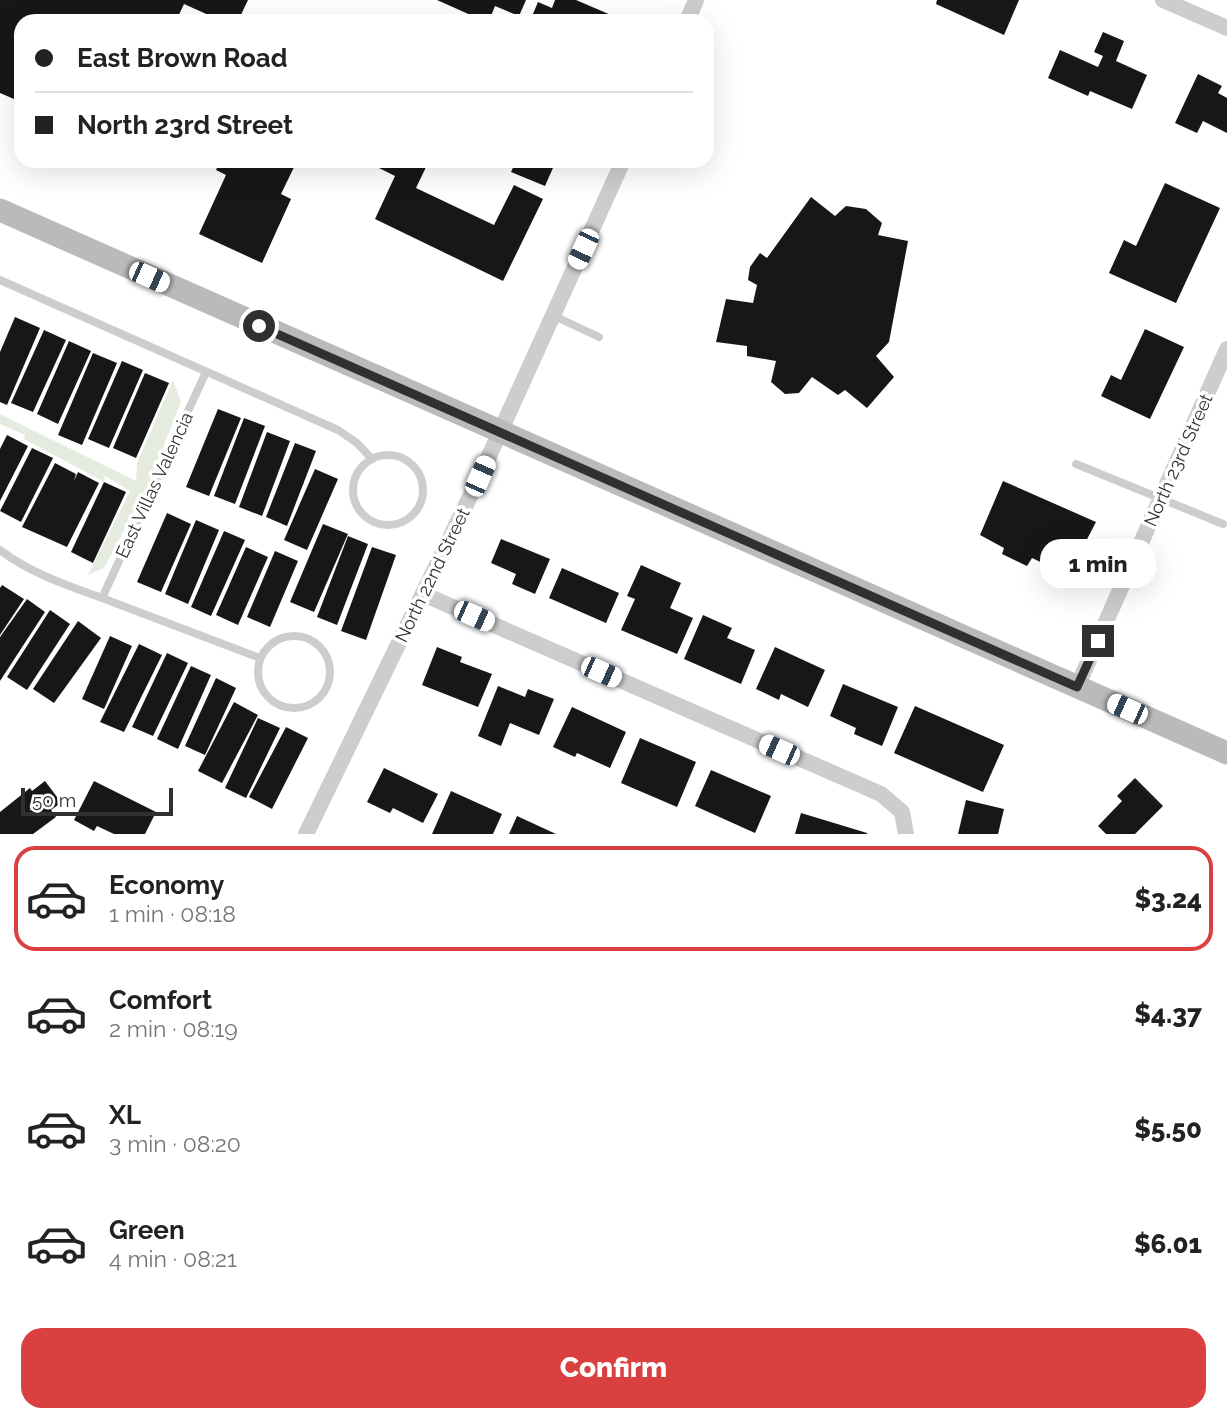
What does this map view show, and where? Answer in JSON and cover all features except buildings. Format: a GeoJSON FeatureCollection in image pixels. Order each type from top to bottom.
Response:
{"type":"FeatureCollection","features":[{"type":"Feature","properties":{"kind":"main road"},"geometry":{"type":"LineString","coordinates":[[0,210],[1227,753]]}},
{"type":"Feature","properties":{"kind":"street"},"geometry":{"type":"LineString","coordinates":[[1163,0],[1227,28]]}},
{"type":"Feature","properties":{"kind":"street","name":"North 22nd Street"},"geometry":{"type":"LineString","coordinates":[[309,833],[499,432],[620,168]]}},
{"type":"Feature","properties":{"kind":"street","name":"North 23rd Street"},"geometry":{"type":"LineString","coordinates":[[1077,687],[1227,349]]}},
{"type":"Feature","properties":{"kind":"street"},"geometry":{"type":"LineString","coordinates":[[423,594],[881,794],[902,812],[906,834]]}},
{"type":"Feature","properties":{"kind":"lane"},"geometry":{"type":"LineString","coordinates":[[0,280],[338,430],[357,443],[372,459]]}},
{"type":"Feature","properties":{"kind":"lane"},"geometry":{"type":"LineString","coordinates":[[552,315],[599,337]]}},
{"type":"Feature","properties":{"kind":"lane","name":"East Villas Valencia"},"geometry":{"type":"LineString","coordinates":[[102,598],[206,372]]}},
{"type":"Feature","properties":{"kind":"lane"},"geometry":{"type":"LineString","coordinates":[[380,456],[398,457],[407,461],[419,474],[422,483],[421,501],[417,509],[403,521],[394,524],[377,523],[362,513],[356,505],[354,479],[364,464],[372,459],[380,456]]}},
{"type":"Feature","properties":{"kind":"lane"},"geometry":{"type":"LineString","coordinates":[[1076,464],[1223,524]]}},
{"type":"Feature","properties":{"kind":"lane"},"geometry":{"type":"LineString","coordinates":[[0,550],[15,562],[49,578],[260,658]]}},
{"type":"Feature","properties":{"kind":"lane"},"geometry":{"type":"LineString","coordinates":[[300,636],[312,640],[328,658],[330,682],[317,701],[306,707],[283,707],[272,702],[264,693],[257,670],[260,658],[276,640],[300,636]]}},
{"type":"Feature","properties":{"kind":"shaded area"},"geometry":{"type":"Polygon","coordinates":[[[173,380],[181,402],[147,488],[104,568],[88,575],[130,491],[105,476],[104,482],[24,439],[25,435],[0,424],[0,414],[136,481],[137,463],[173,380]]]}},
{"type":"Feature","properties":{"kind":"route"},"geometry":{"type":"LineString","coordinates":[[259,326],[1077,687],[1098,641]]}}]}
